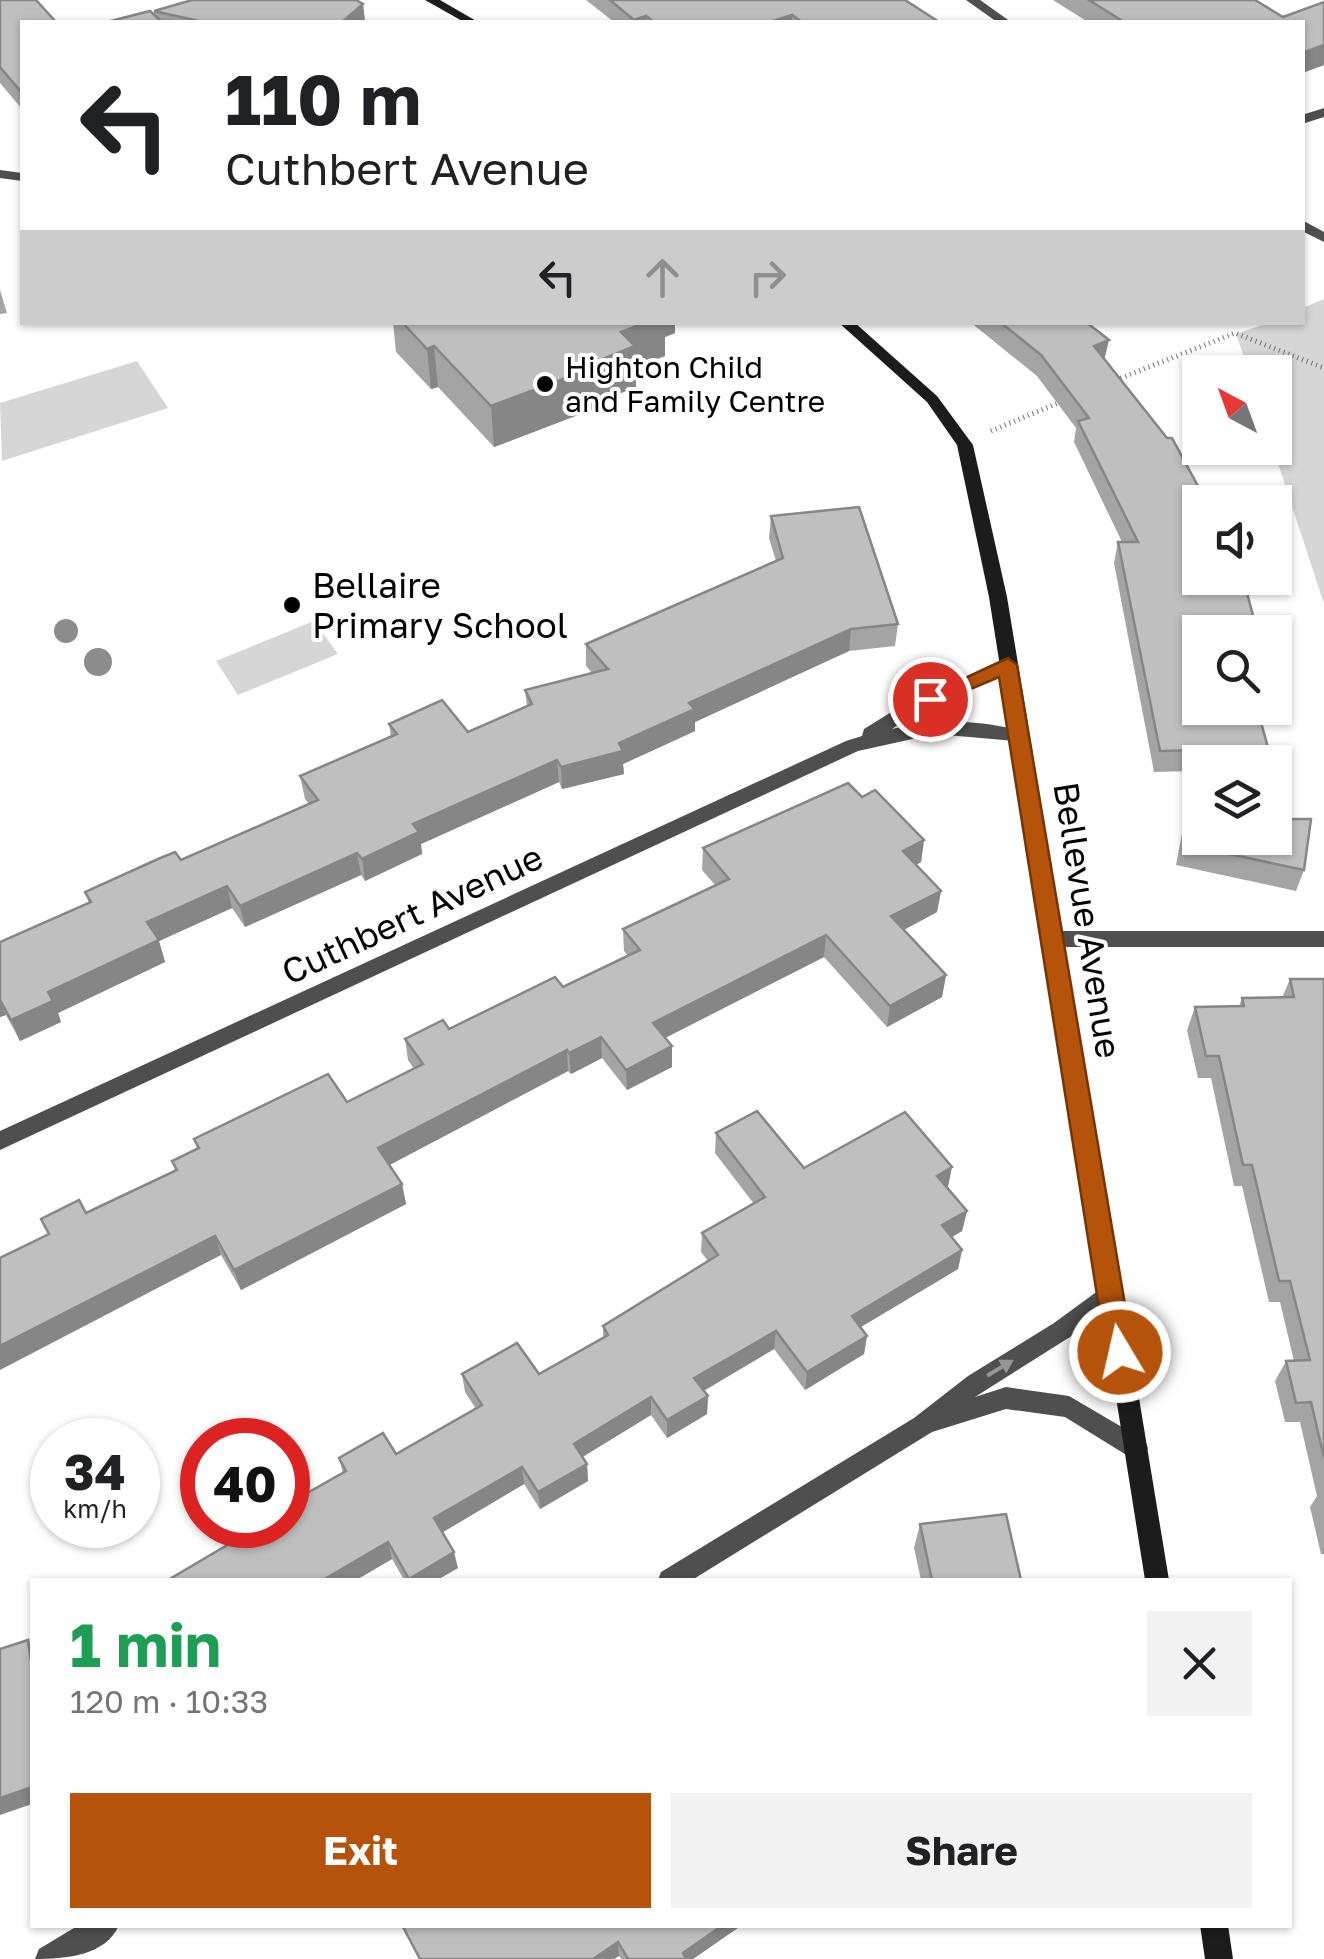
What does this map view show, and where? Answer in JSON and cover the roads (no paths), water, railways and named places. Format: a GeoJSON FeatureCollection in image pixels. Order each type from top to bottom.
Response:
{"type":"FeatureCollection","features":[{"type":"Feature","properties":{"kind":"street"},"geometry":{"type":"LineString","coordinates":[[431,0],[468,20]]}},
{"type":"Feature","properties":{"kind":"street"},"geometry":{"type":"LineString","coordinates":[[972,0],[1002,20]]}},
{"type":"Feature","properties":{"kind":"street","name":"Bellevue Avenue"},"geometry":{"type":"LineString","coordinates":[[848,325],[932,398],[966,444],[986,531],[1158,1578]]}},
{"type":"Feature","properties":{"kind":"street","name":"Cuthbert Avenue"},"geometry":{"type":"LineString","coordinates":[[852,746],[907,710],[1008,665]]}},
{"type":"Feature","properties":{"kind":"street","name":"Cuthbert Avenue"},"geometry":{"type":"LineString","coordinates":[[0,1140],[852,746],[918,726],[972,727],[1020,738]]}},
{"type":"Feature","properties":{"kind":"street"},"geometry":{"type":"LineString","coordinates":[[1054,939],[1324,939]]}},
{"type":"Feature","properties":{"kind":"street"},"geometry":{"type":"LineString","coordinates":[[673,1578],[922,1426],[976,1382],[1062,1330],[1110,1292]]}},
{"type":"Feature","properties":{"kind":"street"},"geometry":{"type":"LineString","coordinates":[[922,1426],[1006,1398],[1069,1407],[1136,1448]]}},
{"type":"Feature","properties":{"kind":"street"},"geometry":{"type":"LineString","coordinates":[[50,1959],[100,1928]]}},
{"type":"Feature","properties":{"kind":"street"},"geometry":{"type":"LineString","coordinates":[[1214,1928],[1219,1959]]}},
{"type":"Feature","properties":{"kind":"place","name":"Highton Child and Family Centre"},"geometry":{"type":"Point","coordinates":[545,384]}},
{"type":"Feature","properties":{"kind":"place","name":"Bellaire Primary School"},"geometry":{"type":"Point","coordinates":[292,605]}}]}
